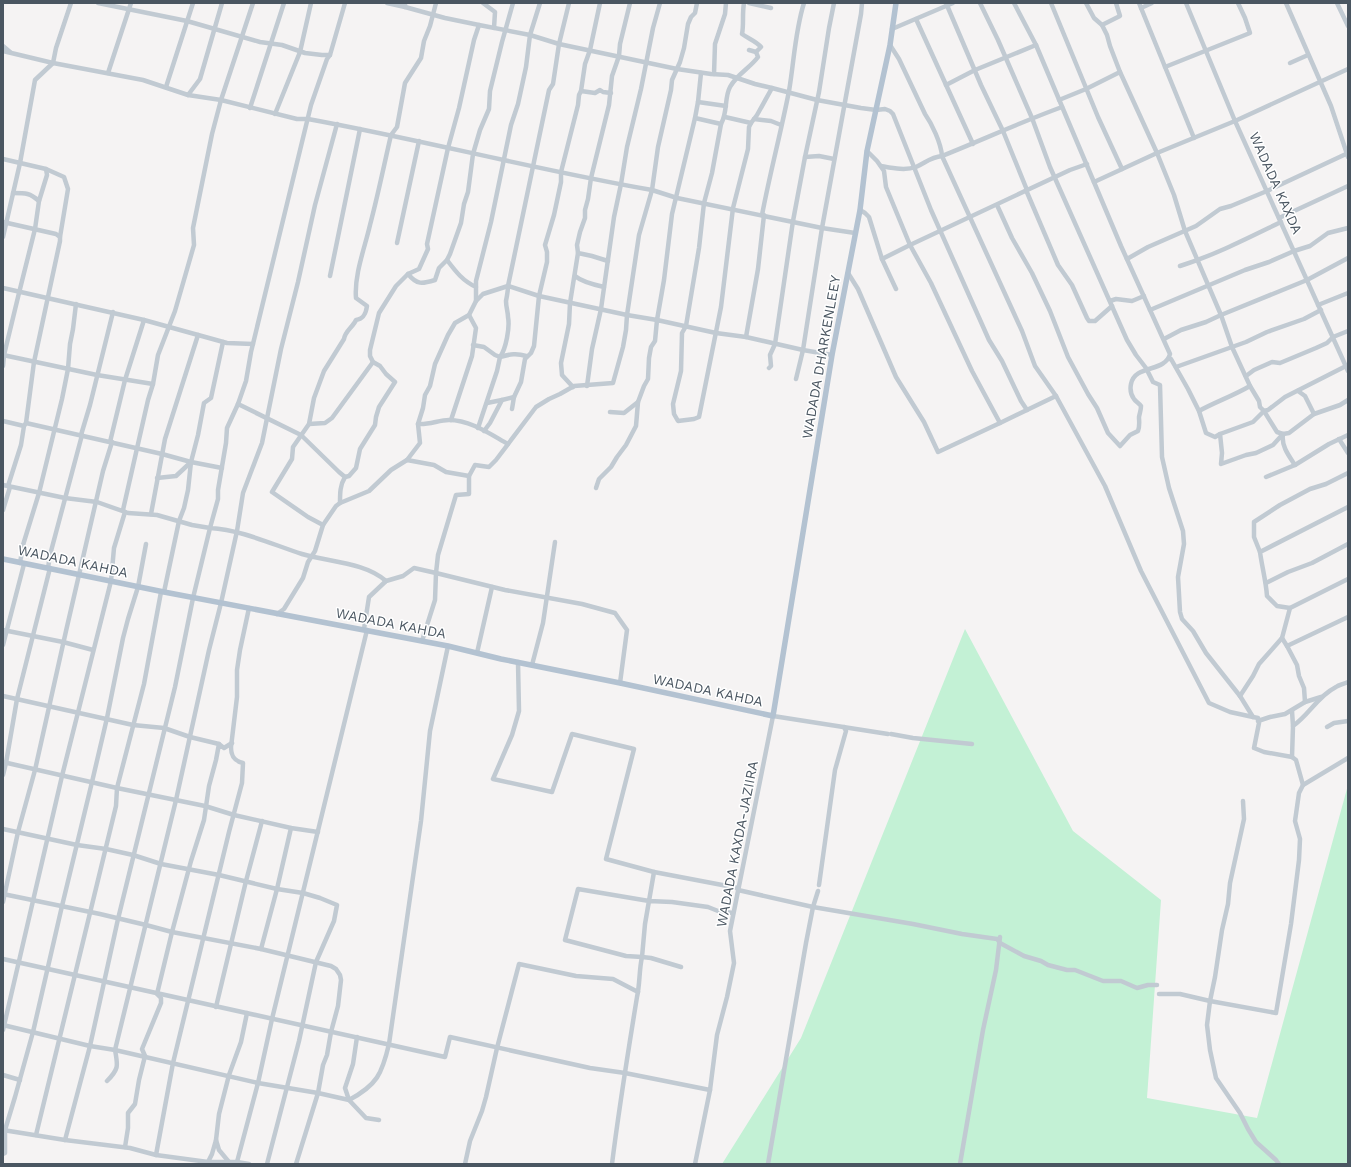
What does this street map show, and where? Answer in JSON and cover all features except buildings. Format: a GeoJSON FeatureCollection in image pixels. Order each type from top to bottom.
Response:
{"type":"FeatureCollection","features":[{"type":"Feature","properties":{"kind":"main road","name":"WADADA DHARKENLEEY"},"geometry":{"type":"LineString","coordinates":[[773,716],[832,355],[860,210],[867,151],[890,44],[896,3]]}},
{"type":"Feature","properties":{"kind":"main road","name":"WADADA KAHDA"},"geometry":{"type":"LineString","coordinates":[[3,559],[162,592],[448,646],[773,716]]}},
{"type":"Feature","properties":{"kind":"street"},"geometry":{"type":"LineString","coordinates":[[3,237],[5,222],[20,164],[35,80],[54,63],[56,48],[71,3]]}},
{"type":"Feature","properties":{"kind":"street"},"geometry":{"type":"LineString","coordinates":[[98,3],[186,21],[260,42],[282,45],[305,54],[330,55]]}},
{"type":"Feature","properties":{"kind":"street"},"geometry":{"type":"LineString","coordinates":[[108,74],[131,3]]}},
{"type":"Feature","properties":{"kind":"street"},"geometry":{"type":"LineString","coordinates":[[166,87],[192,3]]}},
{"type":"Feature","properties":{"kind":"street"},"geometry":{"type":"LineString","coordinates":[[188,95],[200,79],[222,3]]}},
{"type":"Feature","properties":{"kind":"street"},"geometry":{"type":"LineString","coordinates":[[253,3],[221,100],[212,134],[193,228],[194,245],[175,311],[158,355],[153,384],[114,548],[110,581],[3,1027],[33,1032],[90,1046],[145,1056],[258,1083],[349,1100],[373,1084],[384,1064],[389,1044],[421,822],[430,731],[448,646]]}},
{"type":"Feature","properties":{"kind":"street"},"geometry":{"type":"LineString","coordinates":[[250,108],[284,3]]}},
{"type":"Feature","properties":{"kind":"street"},"geometry":{"type":"LineString","coordinates":[[275,114],[300,52],[311,3]]}},
{"type":"Feature","properties":{"kind":"street"},"geometry":{"type":"LineString","coordinates":[[65,1140],[90,1046],[118,919],[174,687],[193,598],[218,499],[227,428],[238,404],[246,381],[253,344],[293,174],[311,105],[327,59],[330,55],[345,3]]}},
{"type":"Feature","properties":{"kind":"street"},"geometry":{"type":"LineString","coordinates":[[387,3],[405,5],[433,15],[530,35],[559,44],[677,69],[728,75],[755,84],[817,100],[845,106],[876,110],[885,109],[890,111],[893,114],[940,231],[989,340],[1002,361],[1012,384],[1027,410]]}},
{"type":"Feature","properties":{"kind":"street"},"geometry":{"type":"LineString","coordinates":[[323,525],[308,517],[272,492],[292,459],[293,447],[309,424],[314,398],[324,371],[356,320],[360,320],[365,314],[367,306],[356,298],[355,291],[391,135],[396,127],[405,83],[421,58],[424,41],[436,3]]}},
{"type":"Feature","properties":{"kind":"street"},"geometry":{"type":"LineString","coordinates":[[483,3],[495,12],[494,28]]}},
{"type":"Feature","properties":{"kind":"street"},"geometry":{"type":"LineString","coordinates":[[408,274],[414,282],[424,283],[435,280],[439,268],[447,260],[450,254],[461,223],[464,204],[468,192],[473,154],[480,130],[489,109],[490,91],[513,3]]}},
{"type":"Feature","properties":{"kind":"street"},"geometry":{"type":"LineString","coordinates":[[476,301],[476,281],[491,222],[511,125],[518,104],[526,67],[530,35],[540,3]]}},
{"type":"Feature","properties":{"kind":"street"},"geometry":{"type":"LineString","coordinates":[[478,428],[507,338],[508,317],[506,306],[508,286],[549,90],[553,84],[559,44],[569,3]]}},
{"type":"Feature","properties":{"kind":"street"},"geometry":{"type":"LineString","coordinates":[[512,409],[514,397],[521,382],[526,356],[531,352],[534,346],[540,296],[547,262],[545,245],[554,215],[561,182],[561,172],[578,105],[585,64],[590,50],[600,3]]}},
{"type":"Feature","properties":{"kind":"street"},"geometry":{"type":"LineString","coordinates":[[573,388],[562,375],[561,363],[569,324],[575,264],[578,254],[577,245],[585,218],[591,178],[611,93],[612,76],[619,56],[620,44],[630,3]]}},
{"type":"Feature","properties":{"kind":"street"},"geometry":{"type":"LineString","coordinates":[[587,386],[592,349],[601,309],[614,217],[627,147],[660,3]]}},
{"type":"Feature","properties":{"kind":"street"},"geometry":{"type":"LineString","coordinates":[[422,641],[435,600],[438,556],[456,495],[469,494],[469,476],[475,465],[489,467],[536,407],[548,399],[573,388],[613,383],[623,347],[639,235],[652,190],[658,147],[672,80],[684,48],[688,24],[691,17],[695,13],[697,3]]}},
{"type":"Feature","properties":{"kind":"street"},"geometry":{"type":"LineString","coordinates":[[714,74],[715,44],[725,14],[726,3]]}},
{"type":"Feature","properties":{"kind":"street"},"geometry":{"type":"LineString","coordinates":[[744,3],[742,11],[742,34],[759,44],[761,47],[756,52]]}},
{"type":"Feature","properties":{"kind":"street"},"geometry":{"type":"LineString","coordinates":[[749,3],[770,8]]}},
{"type":"Feature","properties":{"kind":"street"},"geometry":{"type":"LineString","coordinates":[[746,337],[758,269],[763,215],[769,177],[788,92],[797,30],[804,3]]}},
{"type":"Feature","properties":{"kind":"street"},"geometry":{"type":"LineString","coordinates":[[769,368],[771,366],[770,355],[775,344],[804,157],[817,100],[834,3]]}},
{"type":"Feature","properties":{"kind":"street"},"geometry":{"type":"LineString","coordinates":[[796,379],[803,350],[822,228],[845,106],[862,3]]}},
{"type":"Feature","properties":{"kind":"street"},"geometry":{"type":"LineString","coordinates":[[892,29],[946,4],[953,3]]}},
{"type":"Feature","properties":{"kind":"street"},"geometry":{"type":"LineString","coordinates":[[980,3],[998,40],[1032,118],[1055,178],[1127,340],[1146,368],[1153,382],[1160,384],[1162,457],[1169,488],[1183,531],[1184,544],[1178,577],[1180,612],[1182,619],[1193,631],[1206,653],[1240,696],[1253,717]]}},
{"type":"Feature","properties":{"kind":"street"},"geometry":{"type":"LineString","coordinates":[[996,205],[1012,238],[1032,273],[1068,357],[1097,408],[1108,433],[1120,446],[1130,435],[1138,431],[1141,406],[1134,399],[1130,387],[1132,379],[1140,371],[1147,371],[1165,363],[1169,359],[1170,354],[1127,259],[1036,45],[1014,3]]}},
{"type":"Feature","properties":{"kind":"street"},"geometry":{"type":"LineString","coordinates":[[1051,3],[1086,90],[1122,169]]}},
{"type":"Feature","properties":{"kind":"street"},"geometry":{"type":"LineString","coordinates":[[1086,3],[1094,18],[1102,26],[1107,35],[1120,72],[1157,153],[1174,195],[1185,231],[1209,285],[1232,347],[1250,386],[1259,401],[1260,407],[1277,432],[1283,434]]}},
{"type":"Feature","properties":{"kind":"street"},"geometry":{"type":"LineString","coordinates":[[1102,26],[1120,16],[1116,3]]}},
{"type":"Feature","properties":{"kind":"street"},"geometry":{"type":"LineString","coordinates":[[1152,3],[1140,5],[1194,138]]}},
{"type":"Feature","properties":{"kind":"street","name":"WADADA KAXDA"},"geometry":{"type":"LineString","coordinates":[[1186,3],[1235,121],[1347,367]]}},
{"type":"Feature","properties":{"kind":"street"},"geometry":{"type":"LineString","coordinates":[[1165,67],[1250,32],[1238,3]]}},
{"type":"Feature","properties":{"kind":"street"},"geometry":{"type":"LineString","coordinates":[[1127,259],[1148,247],[1196,226],[1220,209],[1267,191],[1347,156],[1331,106],[1286,3]]}},
{"type":"Feature","properties":{"kind":"street"},"geometry":{"type":"LineString","coordinates":[[1337,3],[1348,26]]}},
{"type":"Feature","properties":{"kind":"street"},"geometry":{"type":"LineString","coordinates":[[946,4],[1003,130],[1058,264],[1072,285],[1087,318],[1089,321],[1095,321],[1112,306]]}},
{"type":"Feature","properties":{"kind":"street"},"geometry":{"type":"LineString","coordinates":[[916,19],[973,144]]}},
{"type":"Feature","properties":{"kind":"street"},"geometry":{"type":"LineString","coordinates":[[340,503],[340,489],[345,477],[349,476],[356,468],[360,448],[372,431],[379,407],[395,382],[380,366],[373,362],[370,356],[370,350],[379,313],[396,286],[408,274],[419,269],[428,249],[427,244],[448,148],[479,25]]}},
{"type":"Feature","properties":{"kind":"street"},"geometry":{"type":"LineString","coordinates":[[890,44],[900,59],[924,114],[930,121],[941,149],[942,156],[1022,331],[1035,366],[1056,396],[1105,486],[1141,571],[1209,703],[1230,712],[1258,718],[1254,748],[1264,752],[1292,757],[1296,760],[1302,785],[1299,793],[1295,821],[1300,839],[1299,860],[1291,924],[1276,1013],[1180,994],[1158,994]]}},
{"type":"Feature","properties":{"kind":"street"},"geometry":{"type":"LineString","coordinates":[[946,85],[975,70],[1036,45]]}},
{"type":"Feature","properties":{"kind":"street"},"geometry":{"type":"LineString","coordinates":[[3,46],[12,53]]}},
{"type":"Feature","properties":{"kind":"street"},"geometry":{"type":"LineString","coordinates":[[749,50],[756,52]]}},
{"type":"Feature","properties":{"kind":"street"},"geometry":{"type":"LineString","coordinates":[[3,51],[54,63],[143,80],[188,95],[221,100],[297,119],[308,119],[391,135],[473,154],[652,190],[677,198],[734,208],[822,228],[855,233]]}},
{"type":"Feature","properties":{"kind":"street"},"geometry":{"type":"LineString","coordinates":[[756,52],[758,57],[756,60],[739,75],[730,86],[727,93],[725,117],[721,124],[712,173],[704,203],[699,248],[686,326],[682,333],[681,371],[673,404],[674,414],[678,421],[699,417],[721,307],[734,208],[753,121],[772,88]]}},
{"type":"Feature","properties":{"kind":"street"},"geometry":{"type":"LineString","coordinates":[[1290,63],[1308,55]]}},
{"type":"Feature","properties":{"kind":"street"},"geometry":{"type":"LineString","coordinates":[[1094,182],[1348,70]]}},
{"type":"Feature","properties":{"kind":"street"},"geometry":{"type":"LineString","coordinates":[[1059,100],[1086,90],[1120,72]]}},
{"type":"Feature","properties":{"kind":"street"},"geometry":{"type":"LineString","coordinates":[[596,488],[599,479],[612,467],[636,426],[638,402],[648,379],[649,358],[651,347],[655,341],[669,233],[695,118],[701,73]]}},
{"type":"Feature","properties":{"kind":"street"},"geometry":{"type":"LineString","coordinates":[[581,91],[595,93],[600,90],[611,93]]}},
{"type":"Feature","properties":{"kind":"street"},"geometry":{"type":"LineString","coordinates":[[698,102],[726,106]]}},
{"type":"Feature","properties":{"kind":"street"},"geometry":{"type":"LineString","coordinates":[[881,166],[894,168],[914,167],[934,157],[942,156],[973,144],[1003,130],[1062,107]]}},
{"type":"Feature","properties":{"kind":"street"},"geometry":{"type":"LineString","coordinates":[[725,117],[753,121],[771,121],[781,125]]}},
{"type":"Feature","properties":{"kind":"street"},"geometry":{"type":"LineString","coordinates":[[695,118],[721,124]]}},
{"type":"Feature","properties":{"kind":"street"},"geometry":{"type":"LineString","coordinates":[[107,1081],[118,1066],[115,1050],[176,800],[237,531],[243,493],[262,443],[266,418],[315,205],[337,124]]}},
{"type":"Feature","properties":{"kind":"street"},"geometry":{"type":"LineString","coordinates":[[330,276],[360,129]]}},
{"type":"Feature","properties":{"kind":"street"},"geometry":{"type":"LineString","coordinates":[[397,243],[419,141]]}},
{"type":"Feature","properties":{"kind":"street"},"geometry":{"type":"LineString","coordinates":[[867,151],[884,171],[886,187],[910,245],[931,283],[972,371],[1000,423]]}},
{"type":"Feature","properties":{"kind":"street"},"geometry":{"type":"LineString","coordinates":[[804,157],[819,156],[834,159]]}},
{"type":"Feature","properties":{"kind":"street"},"geometry":{"type":"LineString","coordinates":[[3,159],[46,170],[64,177],[68,189],[64,206],[60,241],[34,362],[25,425],[21,444],[7,486],[3,510]]}},
{"type":"Feature","properties":{"kind":"street"},"geometry":{"type":"LineString","coordinates":[[882,259],[1070,170],[1087,164]]}},
{"type":"Feature","properties":{"kind":"street"},"geometry":{"type":"LineString","coordinates":[[3,366],[4,355],[18,293],[35,229],[39,201],[47,175],[46,170]]}},
{"type":"Feature","properties":{"kind":"street"},"geometry":{"type":"LineString","coordinates":[[1180,266],[1224,250],[1348,186]]}},
{"type":"Feature","properties":{"kind":"street"},"geometry":{"type":"LineString","coordinates":[[13,193],[25,193],[32,195],[39,201]]}},
{"type":"Feature","properties":{"kind":"street"},"geometry":{"type":"LineString","coordinates":[[860,210],[869,217],[882,259],[896,289]]}},
{"type":"Feature","properties":{"kind":"street"},"geometry":{"type":"LineString","coordinates":[[5,222],[56,234],[60,237]]}},
{"type":"Feature","properties":{"kind":"street"},"geometry":{"type":"LineString","coordinates":[[1150,310],[1314,244],[1328,233],[1348,228]]}},
{"type":"Feature","properties":{"kind":"street"},"geometry":{"type":"LineString","coordinates":[[578,254],[592,256],[608,261]]}},
{"type":"Feature","properties":{"kind":"street"},"geometry":{"type":"LineString","coordinates":[[1164,339],[1181,330],[1199,325],[1307,280],[1348,258]]}},
{"type":"Feature","properties":{"kind":"street"},"geometry":{"type":"LineString","coordinates":[[447,260],[458,275],[467,283],[476,288]]}},
{"type":"Feature","properties":{"kind":"street"},"geometry":{"type":"LineString","coordinates":[[848,273],[858,289],[896,377],[924,422],[938,452],[1056,396]]}},
{"type":"Feature","properties":{"kind":"street"},"geometry":{"type":"LineString","coordinates":[[575,276],[590,284],[604,287]]}},
{"type":"Feature","properties":{"kind":"street"},"geometry":{"type":"LineString","coordinates":[[278,614],[284,609],[303,578],[308,562],[315,552],[323,525],[336,506],[369,491],[391,470],[407,460],[420,443],[418,424],[423,408],[424,395],[430,386],[435,364],[455,323],[469,315],[476,301],[483,294],[508,286],[570,303],[832,355]]}},
{"type":"Feature","properties":{"kind":"street"},"geometry":{"type":"LineString","coordinates":[[3,288],[18,293],[76,304],[95,310],[113,312],[223,342],[253,344]]}},
{"type":"Feature","properties":{"kind":"street"},"geometry":{"type":"LineString","coordinates":[[1318,305],[1348,293]]}},
{"type":"Feature","properties":{"kind":"street"},"geometry":{"type":"LineString","coordinates":[[1110,301],[1116,299],[1132,301],[1144,296]]}},
{"type":"Feature","properties":{"kind":"street"},"geometry":{"type":"LineString","coordinates":[[3,645],[5,631],[22,563],[23,545],[39,492],[68,369],[76,304]]}},
{"type":"Feature","properties":{"kind":"street"},"geometry":{"type":"LineString","coordinates":[[1176,368],[1304,319],[1321,310]]}},
{"type":"Feature","properties":{"kind":"street"},"geometry":{"type":"LineString","coordinates":[[3,775],[17,699],[49,568],[50,555],[113,312]]}},
{"type":"Feature","properties":{"kind":"street"},"geometry":{"type":"LineString","coordinates":[[451,420],[472,356],[476,328],[469,315]]}},
{"type":"Feature","properties":{"kind":"street"},"geometry":{"type":"LineString","coordinates":[[3,902],[18,832],[35,770],[124,380],[144,320]]}},
{"type":"Feature","properties":{"kind":"street"},"geometry":{"type":"LineString","coordinates":[[1246,376],[1254,370],[1272,362],[1280,363],[1316,348],[1327,343],[1333,337],[1348,331]]}},
{"type":"Feature","properties":{"kind":"street"},"geometry":{"type":"LineString","coordinates":[[151,514],[165,439],[198,335]]}},
{"type":"Feature","properties":{"kind":"street"},"geometry":{"type":"LineString","coordinates":[[36,1135],[89,912],[106,849],[116,806],[117,788],[144,684],[162,592],[188,490],[191,462],[204,403],[211,398],[223,342]]}},
{"type":"Feature","properties":{"kind":"street"},"geometry":{"type":"LineString","coordinates":[[473,345],[484,347],[500,357],[509,354],[526,356]]}},
{"type":"Feature","properties":{"kind":"street"},"geometry":{"type":"LineString","coordinates":[[4,355],[97,375],[153,384]]}},
{"type":"Feature","properties":{"kind":"street"},"geometry":{"type":"LineString","coordinates":[[1169,359],[1171,359],[1188,389],[1206,433],[1215,437],[1253,422],[1264,411],[1268,410],[1285,398],[1323,377],[1347,367]]}},
{"type":"Feature","properties":{"kind":"street"},"geometry":{"type":"LineString","coordinates":[[309,424],[325,423],[332,418],[373,362]]}},
{"type":"Feature","properties":{"kind":"street"},"geometry":{"type":"LineString","coordinates":[[1198,411],[1250,386]]}},
{"type":"Feature","properties":{"kind":"street"},"geometry":{"type":"LineString","coordinates":[[1298,391],[1305,396],[1314,414]]}},
{"type":"Feature","properties":{"kind":"street"},"geometry":{"type":"LineString","coordinates":[[487,403],[514,397]]}},
{"type":"Feature","properties":{"kind":"street"},"geometry":{"type":"LineString","coordinates":[[484,431],[502,400]]}},
{"type":"Feature","properties":{"kind":"street"},"geometry":{"type":"LineString","coordinates":[[1220,434],[1222,453],[1220,464],[1246,454],[1256,453],[1273,445],[1283,434],[1295,429],[1314,414],[1340,405],[1348,400]]}},
{"type":"Feature","properties":{"kind":"street"},"geometry":{"type":"LineString","coordinates":[[610,412],[624,413],[638,402]]}},
{"type":"Feature","properties":{"kind":"street"},"geometry":{"type":"LineString","coordinates":[[238,404],[301,435],[345,477]]}},
{"type":"Feature","properties":{"kind":"street"},"geometry":{"type":"LineString","coordinates":[[418,424],[425,425],[442,420],[468,423],[508,444]]}},
{"type":"Feature","properties":{"kind":"street"},"geometry":{"type":"LineString","coordinates":[[3,421],[55,429],[191,462],[222,468]]}},
{"type":"Feature","properties":{"kind":"street"},"geometry":{"type":"LineString","coordinates":[[1283,434],[1282,441],[1287,454],[1295,465]]}},
{"type":"Feature","properties":{"kind":"street"},"geometry":{"type":"LineString","coordinates":[[1266,477],[1295,465],[1348,435]]}},
{"type":"Feature","properties":{"kind":"street"},"geometry":{"type":"LineString","coordinates":[[1339,439],[1348,453]]}},
{"type":"Feature","properties":{"kind":"street"},"geometry":{"type":"LineString","coordinates":[[407,460],[434,465],[446,472],[469,476]]}},
{"type":"Feature","properties":{"kind":"street"},"geometry":{"type":"LineString","coordinates":[[157,478],[176,476],[191,462]]}},
{"type":"Feature","properties":{"kind":"street"},"geometry":{"type":"LineString","coordinates":[[1348,473],[1326,484],[1310,489],[1280,505],[1254,522],[1254,537],[1260,552],[1267,596],[1277,606],[1290,608],[1348,579]]}},
{"type":"Feature","properties":{"kind":"street"},"geometry":{"type":"LineString","coordinates":[[7,486],[65,498],[96,502],[132,513],[151,514],[192,525],[237,531],[303,555],[364,569],[380,576],[386,581]]}},
{"type":"Feature","properties":{"kind":"street"},"geometry":{"type":"LineString","coordinates":[[1260,552],[1348,507]]}},
{"type":"Feature","properties":{"kind":"street"},"geometry":{"type":"LineString","coordinates":[[532,665],[543,623],[555,542]]}},
{"type":"Feature","properties":{"kind":"street"},"geometry":{"type":"LineString","coordinates":[[3,1154],[5,1153],[4,1130],[33,1032],[46,970],[107,718],[125,632],[138,587],[146,544]]}},
{"type":"Feature","properties":{"kind":"street"},"geometry":{"type":"LineString","coordinates":[[1266,583],[1288,572],[1312,563],[1348,544]]}},
{"type":"Feature","properties":{"kind":"street"},"geometry":{"type":"LineString","coordinates":[[237,1162],[258,1083],[272,1019],[318,832],[365,630],[369,598],[386,581],[404,576],[414,568],[492,587],[582,604],[615,614],[627,630],[620,683]]}},
{"type":"Feature","properties":{"kind":"street"},"geometry":{"type":"LineString","coordinates":[[477,653],[492,587]]}},
{"type":"Feature","properties":{"kind":"street"},"geometry":{"type":"LineString","coordinates":[[156,1155],[173,1063],[244,771],[243,763],[234,759],[231,755],[237,697],[238,663],[249,608]]}},
{"type":"Feature","properties":{"kind":"street"},"geometry":{"type":"LineString","coordinates":[[1240,696],[1253,676],[1258,664],[1282,638],[1290,608]]}},
{"type":"Feature","properties":{"kind":"street"},"geometry":{"type":"LineString","coordinates":[[1287,646],[1348,617]]}},
{"type":"Feature","properties":{"kind":"street"},"geometry":{"type":"LineString","coordinates":[[5,631],[63,642],[93,650]]}},
{"type":"Feature","properties":{"kind":"street"},"geometry":{"type":"LineString","coordinates":[[1282,638],[1298,666],[1306,702]]}},
{"type":"Feature","properties":{"kind":"street"},"geometry":{"type":"LineString","coordinates":[[518,662],[519,710],[512,735],[493,779],[552,792],[572,734],[634,749],[606,860],[813,907],[962,934],[993,938],[1024,956],[1041,961],[1048,965],[1067,970],[1075,970],[1103,981],[1121,981],[1138,988],[1148,985],[1157,985]]}},
{"type":"Feature","properties":{"kind":"street"},"geometry":{"type":"LineString","coordinates":[[1258,721],[1270,716],[1279,716],[1292,711],[1298,706],[1318,699],[1336,687],[1348,682]]}},
{"type":"Feature","properties":{"kind":"street"},"geometry":{"type":"LineString","coordinates":[[3,696],[133,725],[164,728],[190,737],[219,744],[224,748],[232,743]]}},
{"type":"Feature","properties":{"kind":"street"},"geometry":{"type":"LineString","coordinates":[[1293,726],[1302,720],[1323,696]]}},
{"type":"Feature","properties":{"kind":"street"},"geometry":{"type":"LineString","coordinates":[[1292,711],[1292,757]]}},
{"type":"Feature","properties":{"kind":"street"},"geometry":{"type":"LineString","coordinates":[[773,716],[915,738],[972,744]]}},
{"type":"Feature","properties":{"kind":"street","name":"WADADA KAXDA-JAZIIRA"},"geometry":{"type":"LineString","coordinates":[[695,1164],[710,1090],[716,1035],[727,997],[734,963],[730,931],[733,913],[773,716]]}},
{"type":"Feature","properties":{"kind":"street"},"geometry":{"type":"LineString","coordinates":[[1327,727],[1334,723],[1348,721]]}},
{"type":"Feature","properties":{"kind":"street"},"geometry":{"type":"LineString","coordinates":[[819,885],[835,770],[846,731],[844,727]]}},
{"type":"Feature","properties":{"kind":"street"},"geometry":{"type":"LineString","coordinates":[[157,994],[191,861],[204,820],[205,806],[219,744]]}},
{"type":"Feature","properties":{"kind":"street"},"geometry":{"type":"LineString","coordinates":[[1302,785],[1348,758]]}},
{"type":"Feature","properties":{"kind":"street"},"geometry":{"type":"LineString","coordinates":[[5,763],[205,806],[234,815],[291,828],[318,832]]}},
{"type":"Feature","properties":{"kind":"street"},"geometry":{"type":"LineString","coordinates":[[1243,801],[1244,819],[1230,883],[1228,904],[1222,930],[1207,1025],[1210,1050],[1216,1078],[1240,1113],[1256,1142],[1279,1164]]}},
{"type":"Feature","properties":{"kind":"street"},"geometry":{"type":"LineString","coordinates":[[216,1007],[262,821]]}},
{"type":"Feature","properties":{"kind":"street"},"geometry":{"type":"LineString","coordinates":[[3,828],[77,845],[133,855],[161,864],[219,875],[277,889],[303,893],[337,905],[334,921],[316,962],[288,1089],[267,1164]]}},
{"type":"Feature","properties":{"kind":"street"},"geometry":{"type":"LineString","coordinates":[[261,949],[291,828]]}},
{"type":"Feature","properties":{"kind":"street"},"geometry":{"type":"LineString","coordinates":[[612,1164],[638,992],[654,872]]}},
{"type":"Feature","properties":{"kind":"street"},"geometry":{"type":"LineString","coordinates":[[681,967],[651,958],[626,956],[565,940],[578,889],[649,901],[672,902],[708,907],[733,913]]}},
{"type":"Feature","properties":{"kind":"street"},"geometry":{"type":"LineString","coordinates":[[768,1164],[813,907],[818,891]]}},
{"type":"Feature","properties":{"kind":"street"},"geometry":{"type":"LineString","coordinates":[[4,894],[172,932],[261,949],[334,967],[340,975],[341,980],[338,1006],[323,1065],[318,1093],[296,1164]]}},
{"type":"Feature","properties":{"kind":"street"},"geometry":{"type":"LineString","coordinates":[[960,1164],[1000,937]]}},
{"type":"Feature","properties":{"kind":"street"},"geometry":{"type":"LineString","coordinates":[[3,960],[445,1056],[450,1037],[590,1068],[625,1073],[710,1090]]}},
{"type":"Feature","properties":{"kind":"street"},"geometry":{"type":"LineString","coordinates":[[465,1164],[470,1141],[486,1097],[519,964],[576,976],[613,979],[638,992]]}},
{"type":"Feature","properties":{"kind":"street"},"geometry":{"type":"LineString","coordinates":[[125,1147],[128,1128],[128,1113],[136,1104],[139,1080],[145,1056],[142,1049],[161,1003],[161,998],[157,994]]}},
{"type":"Feature","properties":{"kind":"street"},"geometry":{"type":"LineString","coordinates":[[208,1162],[216,1140],[219,1114],[229,1075],[241,1042],[247,1013]]}},
{"type":"Feature","properties":{"kind":"street"},"geometry":{"type":"LineString","coordinates":[[358,1037],[353,1064],[345,1088],[349,1100],[366,1118],[379,1120]]}},
{"type":"Feature","properties":{"kind":"street"},"geometry":{"type":"LineString","coordinates":[[3,1075],[20,1080]]}},
{"type":"Feature","properties":{"kind":"street"},"geometry":{"type":"LineString","coordinates":[[4,1130],[65,1140],[125,1147],[156,1155],[208,1162],[237,1162],[249,1164]]}},
{"type":"Feature","properties":{"kind":"street"},"geometry":{"type":"LineString","coordinates":[[216,1140],[220,1150],[229,1162]]}},
{"type":"Feature","properties":{"kind":"green space"},"geometry":{"type":"Polygon","coordinates":[[[965,629],[1073,831],[1161,900],[1147,1098],[1257,1118],[1348,785],[1348,1164],[722,1164],[801,1038],[965,629]]]}}]}
